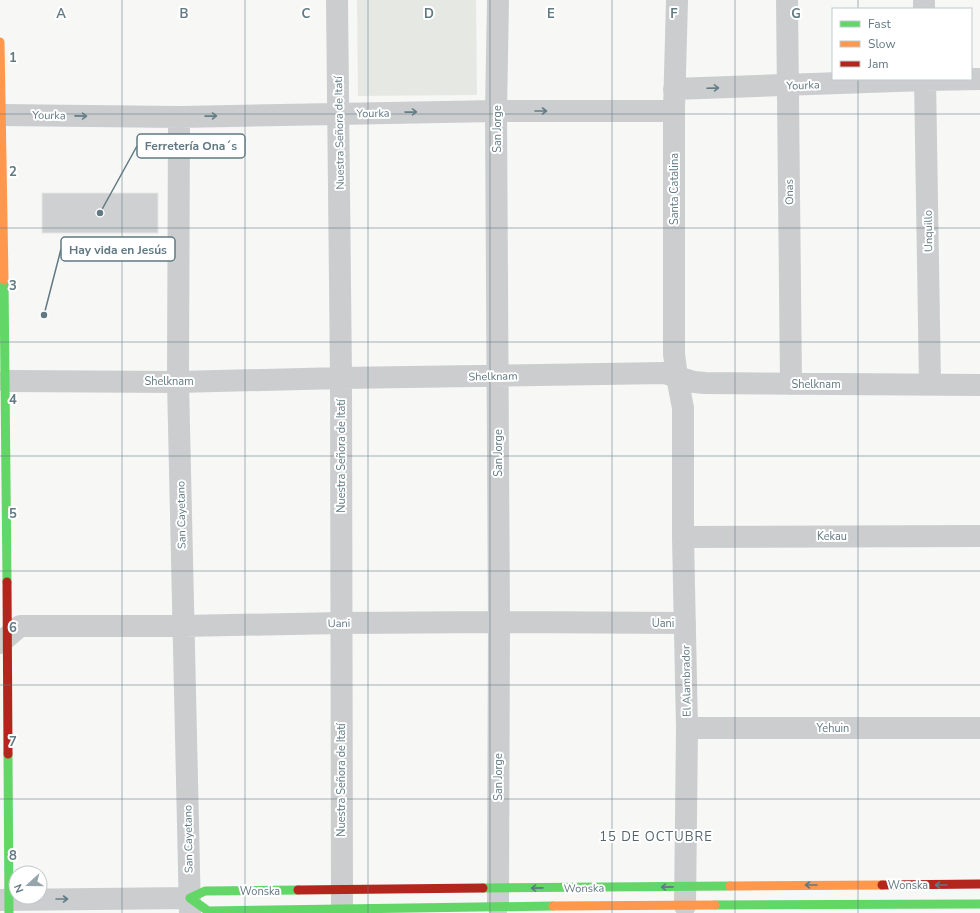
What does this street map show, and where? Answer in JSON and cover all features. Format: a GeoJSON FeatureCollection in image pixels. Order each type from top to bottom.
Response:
{"type":"FeatureCollection","features":[{"type":"Feature","properties":{"kind":"street","name":"Nuestra Señora de Itatí"},"geometry":{"type":"LineString","coordinates":[[337,0],[341,378],[342,904]]}},
{"type":"Feature","properties":{"kind":"street","name":"San Jorge"},"geometry":{"type":"LineString","coordinates":[[498,0],[496,111],[499,622],[498,898]]}},
{"type":"Feature","properties":{"kind":"street","name":"Santa Catalina"},"geometry":{"type":"LineString","coordinates":[[677,0],[674,89],[674,354],[677,377]]}},
{"type":"Feature","properties":{"kind":"street","name":"Onas"},"geometry":{"type":"LineString","coordinates":[[787,0],[790,384]]}},
{"type":"Feature","properties":{"kind":"street"},"geometry":{"type":"LineString","coordinates":[[0,42],[1,261],[6,381],[3,409],[3,640],[6,904]]}},
{"type":"Feature","properties":{"kind":"street","name":"Yourka"},"geometry":{"type":"LineString","coordinates":[[674,89],[925,80]]}},
{"type":"Feature","properties":{"kind":"street","name":"Unquillo"},"geometry":{"type":"LineString","coordinates":[[925,80],[930,384]]}},
{"type":"Feature","properties":{"kind":"street","name":"Yourka"},"geometry":{"type":"LineString","coordinates":[[0,114],[179,117],[496,111],[674,111]]}},
{"type":"Feature","properties":{"kind":"street","name":"San Cayetano"},"geometry":{"type":"LineString","coordinates":[[179,117],[178,382],[190,906]]}},
{"type":"Feature","properties":{"kind":"street","name":"Shelknam"},"geometry":{"type":"LineString","coordinates":[[6,381],[178,382],[664,373],[694,382],[705,383],[980,385]]}},
{"type":"Feature","properties":{"kind":"street","name":"El Alambrador"},"geometry":{"type":"LineString","coordinates":[[677,377],[683,408],[684,623],[687,728],[685,901]]}},
{"type":"Feature","properties":{"kind":"street","name":"Kekau"},"geometry":{"type":"LineString","coordinates":[[683,537],[980,536]]}},
{"type":"Feature","properties":{"kind":"street","name":"Uani"},"geometry":{"type":"LineString","coordinates":[[3,640],[20,626],[183,626],[499,622],[684,623]]}},
{"type":"Feature","properties":{"kind":"street","name":"Yehuin"},"geometry":{"type":"LineString","coordinates":[[687,728],[980,728]]}},
{"type":"Feature","properties":{"kind":"street","name":"Wonska"},"geometry":{"type":"LineString","coordinates":[[190,906],[205,891],[342,904],[498,898],[685,901],[980,884]]}},
{"type":"Feature","properties":{"kind":"street","name":"Wonska"},"geometry":{"type":"LineString","coordinates":[[6,904],[190,906],[208,910],[498,898],[980,904]]}},
{"type":"Feature","properties":{"kind":"shaded area"},"geometry":{"type":"Polygon","coordinates":[[[357,0],[476,0],[477,95],[358,96],[357,0]]]}},
{"type":"Feature","properties":{"kind":"building"},"geometry":{"type":"Polygon","coordinates":[[[42,193],[158,193],[158,233],[42,233],[42,193]]]}},
{"type":"Feature","properties":{"kind":"traffic: fast"},"geometry":{"type":"LineString","coordinates":[[4,280],[7,582]]}},
{"type":"Feature","properties":{"kind":"traffic: fast"},"geometry":{"type":"LineString","coordinates":[[8,754],[9,913]]}},
{"type":"Feature","properties":{"kind":"traffic: fast"},"geometry":{"type":"LineString","coordinates":[[483,888],[730,886]]}},
{"type":"Feature","properties":{"kind":"traffic: fast"},"geometry":{"type":"LineString","coordinates":[[298,890],[205,891],[190,898],[208,911],[553,906]]}},
{"type":"Feature","properties":{"kind":"traffic: fast"},"geometry":{"type":"LineString","coordinates":[[715,905],[980,904]]}},
{"type":"Feature","properties":{"kind":"traffic: slow"},"geometry":{"type":"LineString","coordinates":[[0,42],[4,280]]}},
{"type":"Feature","properties":{"kind":"traffic: slow"},"geometry":{"type":"LineString","coordinates":[[730,886],[882,885]]}},
{"type":"Feature","properties":{"kind":"traffic: slow"},"geometry":{"type":"LineString","coordinates":[[553,906],[715,905]]}},
{"type":"Feature","properties":{"kind":"traffic: jam"},"geometry":{"type":"LineString","coordinates":[[7,582],[8,754]]}},
{"type":"Feature","properties":{"kind":"traffic: jam"},"geometry":{"type":"LineString","coordinates":[[882,885],[980,884]]}},
{"type":"Feature","properties":{"kind":"traffic: jam"},"geometry":{"type":"LineString","coordinates":[[298,890],[483,888]]}},
{"type":"Feature","properties":{"kind":"place","name":"Ferretería Ona´s"},"geometry":{"type":"Point","coordinates":[100,213]}},
{"type":"Feature","properties":{"kind":"place","name":"Hay vida en Jesús"},"geometry":{"type":"Point","coordinates":[44,315]}},
{"type":"Feature","properties":{"kind":"district","name":"15 DE OCTUBRE"},"geometry":{"type":"Point","coordinates":[656,836]}}]}
